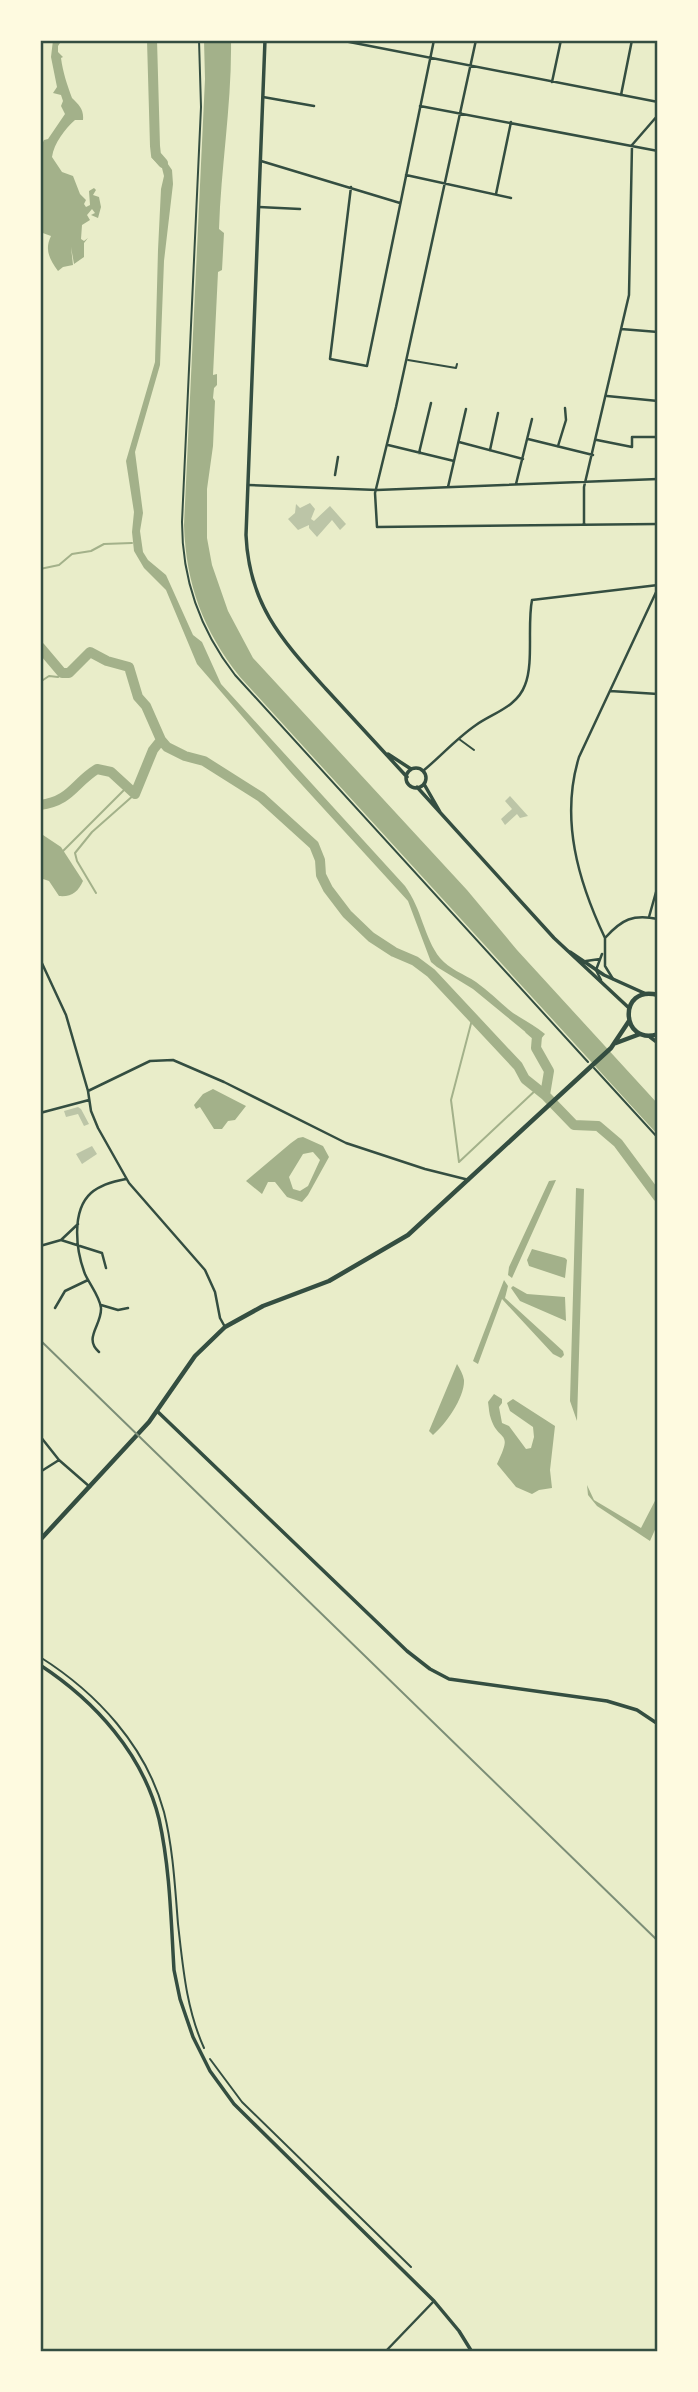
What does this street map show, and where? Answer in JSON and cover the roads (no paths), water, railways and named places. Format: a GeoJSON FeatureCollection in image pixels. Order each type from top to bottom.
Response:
{"type":"FeatureCollection","features":[{"type":"Feature","properties":{"kind":"main road"},"geometry":{"type":"LineString","coordinates":[[40,1541],[142,1429],[195,1356],[225,1327],[262,1306],[329,1281],[387,1249],[417,1227],[613,1045],[629,1021],[629,1008],[635,999],[644,993],[658,995]]}},
{"type":"Feature","properties":{"kind":"main road"},"geometry":{"type":"LineString","coordinates":[[629,1021],[640,1034],[650,1037],[658,1034]]}},
{"type":"Feature","properties":{"kind":"main road"},"geometry":{"type":"LineString","coordinates":[[613,1045],[640,1034]]}},
{"type":"Feature","properties":{"kind":"street"},"geometry":{"type":"LineString","coordinates":[[265,40],[246,535],[248,562],[263,609],[287,646],[407,777],[411,785],[417,787],[444,820],[564,948],[629,1008]]}},
{"type":"Feature","properties":{"kind":"street"},"geometry":{"type":"LineString","coordinates":[[339,40],[658,102]]}},
{"type":"Feature","properties":{"kind":"street"},"geometry":{"type":"LineString","coordinates":[[351,187],[330,359],[367,366],[434,40]]}},
{"type":"Feature","properties":{"kind":"street"},"geometry":{"type":"LineString","coordinates":[[476,40],[388,445],[375,493],[377,527],[658,524]]}},
{"type":"Feature","properties":{"kind":"street"},"geometry":{"type":"LineString","coordinates":[[552,82],[561,40]]}},
{"type":"Feature","properties":{"kind":"street"},"geometry":{"type":"LineString","coordinates":[[621,95],[632,40]]}},
{"type":"Feature","properties":{"kind":"street"},"geometry":{"type":"LineString","coordinates":[[263,97],[314,106]]}},
{"type":"Feature","properties":{"kind":"street"},"geometry":{"type":"LineString","coordinates":[[420,107],[658,151]]}},
{"type":"Feature","properties":{"kind":"street"},"geometry":{"type":"LineString","coordinates":[[584,525],[586,482],[607,396],[630,279],[632,145],[658,115]]}},
{"type":"Feature","properties":{"kind":"street"},"geometry":{"type":"LineString","coordinates":[[496,195],[511,122]]}},
{"type":"Feature","properties":{"kind":"street"},"geometry":{"type":"LineString","coordinates":[[261,161],[400,203]]}},
{"type":"Feature","properties":{"kind":"street"},"geometry":{"type":"LineString","coordinates":[[406,176],[510,198]]}},
{"type":"Feature","properties":{"kind":"street"},"geometry":{"type":"LineString","coordinates":[[259,207],[300,209]]}},
{"type":"Feature","properties":{"kind":"street"},"geometry":{"type":"LineString","coordinates":[[621,329],[658,332]]}},
{"type":"Feature","properties":{"kind":"street"},"geometry":{"type":"LineString","coordinates":[[607,396],[658,401]]}},
{"type":"Feature","properties":{"kind":"street"},"geometry":{"type":"LineString","coordinates":[[419,453],[430,403]]}},
{"type":"Feature","properties":{"kind":"street"},"geometry":{"type":"LineString","coordinates":[[558,446],[566,420],[565,408]]}},
{"type":"Feature","properties":{"kind":"street"},"geometry":{"type":"LineString","coordinates":[[448,487],[466,409]]}},
{"type":"Feature","properties":{"kind":"street"},"geometry":{"type":"LineString","coordinates":[[490,450],[498,413]]}},
{"type":"Feature","properties":{"kind":"street"},"geometry":{"type":"LineString","coordinates":[[516,484],[532,419]]}},
{"type":"Feature","properties":{"kind":"street"},"geometry":{"type":"LineString","coordinates":[[597,440],[632,447],[632,437],[658,437]]}},
{"type":"Feature","properties":{"kind":"street"},"geometry":{"type":"LineString","coordinates":[[528,439],[593,455]]}},
{"type":"Feature","properties":{"kind":"street"},"geometry":{"type":"LineString","coordinates":[[459,442],[523,459]]}},
{"type":"Feature","properties":{"kind":"street"},"geometry":{"type":"LineString","coordinates":[[388,445],[454,461]]}},
{"type":"Feature","properties":{"kind":"street"},"geometry":{"type":"LineString","coordinates":[[335,475],[338,457]]}},
{"type":"Feature","properties":{"kind":"street"},"geometry":{"type":"LineString","coordinates":[[248,485],[377,490],[658,480]]}},
{"type":"Feature","properties":{"kind":"street"},"geometry":{"type":"LineString","coordinates":[[424,771],[477,724],[511,704],[525,686],[529,610],[532,600],[658,586]]}},
{"type":"Feature","properties":{"kind":"street"},"geometry":{"type":"LineString","coordinates":[[614,979],[605,966],[606,937],[581,881],[572,837],[570,798],[579,757],[658,586]]}},
{"type":"Feature","properties":{"kind":"street"},"geometry":{"type":"LineString","coordinates":[[610,691],[658,694]]}},
{"type":"Feature","properties":{"kind":"street"},"geometry":{"type":"LineString","coordinates":[[383,751],[412,769],[424,771]]}},
{"type":"Feature","properties":{"kind":"street"},"geometry":{"type":"LineString","coordinates":[[407,777],[412,769]]}},
{"type":"Feature","properties":{"kind":"street"},"geometry":{"type":"LineString","coordinates":[[424,771],[424,784],[444,820]]}},
{"type":"Feature","properties":{"kind":"street"},"geometry":{"type":"LineString","coordinates":[[417,787],[424,784]]}},
{"type":"Feature","properties":{"kind":"street"},"geometry":{"type":"LineString","coordinates":[[649,917],[658,885]]}},
{"type":"Feature","properties":{"kind":"street"},"geometry":{"type":"LineString","coordinates":[[606,937],[628,919],[643,915],[658,919]]}},
{"type":"Feature","properties":{"kind":"street"},"geometry":{"type":"LineString","coordinates":[[564,948],[596,970],[644,993]]}},
{"type":"Feature","properties":{"kind":"street"},"geometry":{"type":"LineString","coordinates":[[602,984],[596,970],[604,951]]}},
{"type":"Feature","properties":{"kind":"street"},"geometry":{"type":"LineString","coordinates":[[40,959],[66,1015],[98,1128],[126,1179],[205,1270],[215,1292],[225,1327]]}},
{"type":"Feature","properties":{"kind":"street"},"geometry":{"type":"LineString","coordinates":[[584,962],[600,959]]}},
{"type":"Feature","properties":{"kind":"street"},"geometry":{"type":"LineString","coordinates":[[650,1037],[658,1042]]}},
{"type":"Feature","properties":{"kind":"street"},"geometry":{"type":"LineString","coordinates":[[88,1091],[150,1061],[173,1060],[224,1082],[346,1143],[425,1169],[469,1180]]}},
{"type":"Feature","properties":{"kind":"street"},"geometry":{"type":"LineString","coordinates":[[40,1113],[89,1100]]}},
{"type":"Feature","properties":{"kind":"street"},"geometry":{"type":"LineString","coordinates":[[99,1352],[93,1345],[92,1338],[101,1306],[88,1280],[79,1247],[78,1224],[82,1207],[90,1194],[98,1188],[126,1179]]}},
{"type":"Feature","properties":{"kind":"street"},"geometry":{"type":"LineString","coordinates":[[40,1246],[61,1240],[78,1224]]}},
{"type":"Feature","properties":{"kind":"street"},"geometry":{"type":"LineString","coordinates":[[61,1240],[102,1253],[106,1268]]}},
{"type":"Feature","properties":{"kind":"street"},"geometry":{"type":"LineString","coordinates":[[55,1308],[65,1291],[88,1280]]}},
{"type":"Feature","properties":{"kind":"street"},"geometry":{"type":"LineString","coordinates":[[101,1306],[120,1310],[128,1308]]}},
{"type":"Feature","properties":{"kind":"street"},"geometry":{"type":"LineString","coordinates":[[157,1410],[407,1651],[430,1670],[458,1681],[607,1701],[638,1710],[658,1724]]}},
{"type":"Feature","properties":{"kind":"street"},"geometry":{"type":"LineString","coordinates":[[40,1436],[59,1460],[90,1487]]}},
{"type":"Feature","properties":{"kind":"street"},"geometry":{"type":"LineString","coordinates":[[40,1472],[59,1460]]}},
{"type":"Feature","properties":{"kind":"street"},"geometry":{"type":"LineString","coordinates":[[40,1666],[90,1703],[110,1726],[140,1770],[152,1799],[164,1846],[174,1970],[178,1989],[193,2037],[210,2070],[246,2118],[434,2301],[459,2331],[472,2352]]}},
{"type":"Feature","properties":{"kind":"street"},"geometry":{"type":"LineString","coordinates":[[386,2352],[434,2301]]}},
{"type":"Feature","properties":{"kind":"lane"},"geometry":{"type":"LineString","coordinates":[[407,359],[456,368],[457,364]]}},
{"type":"Feature","properties":{"kind":"lane"},"geometry":{"type":"LineString","coordinates":[[459,739],[474,750]]}},
{"type":"Feature","properties":{"kind":"waterway"},"geometry":{"type":"LineString","coordinates":[[152,40],[155,146],[156,155],[163,163]]}},
{"type":"Feature","properties":{"kind":"waterway"},"geometry":{"type":"LineString","coordinates":[[40,569],[59,565],[72,554],[91,551],[104,544],[132,543]]}},
{"type":"Feature","properties":{"kind":"waterway"},"geometry":{"type":"LineString","coordinates":[[40,647],[62,673],[69,673],[90,652],[107,661],[129,667],[138,697],[146,706],[161,740],[167,747],[204,761],[261,797],[314,845],[320,860],[321,875],[347,914],[371,937],[431,973],[518,1066],[525,1079],[545,1095]]}},
{"type":"Feature","properties":{"kind":"waterway"},"geometry":{"type":"LineString","coordinates":[[40,682],[49,676],[58,677],[62,673]]}},
{"type":"Feature","properties":{"kind":"waterway"},"geometry":{"type":"LineString","coordinates":[[40,805],[66,796],[97,769],[111,772],[135,794],[153,750],[161,740]]}},
{"type":"Feature","properties":{"kind":"waterway"},"geometry":{"type":"LineString","coordinates":[[63,851],[127,787]]}},
{"type":"Feature","properties":{"kind":"waterway"},"geometry":{"type":"LineString","coordinates":[[96,893],[75,853],[92,832],[135,794]]}},
{"type":"Feature","properties":{"kind":"waterway"},"geometry":{"type":"LineString","coordinates":[[473,1016],[451,1100],[459,1162],[538,1088]]}},
{"type":"Feature","properties":{"kind":"waterway"},"geometry":{"type":"LineString","coordinates":[[530,1030],[537,1036],[536,1048],[549,1071],[545,1095],[574,1125],[598,1126],[618,1143],[658,1197]]}},
{"type":"Feature","properties":{"kind":"railway"},"geometry":{"type":"LineString","coordinates":[[40,1340],[658,1941]]}}]}
